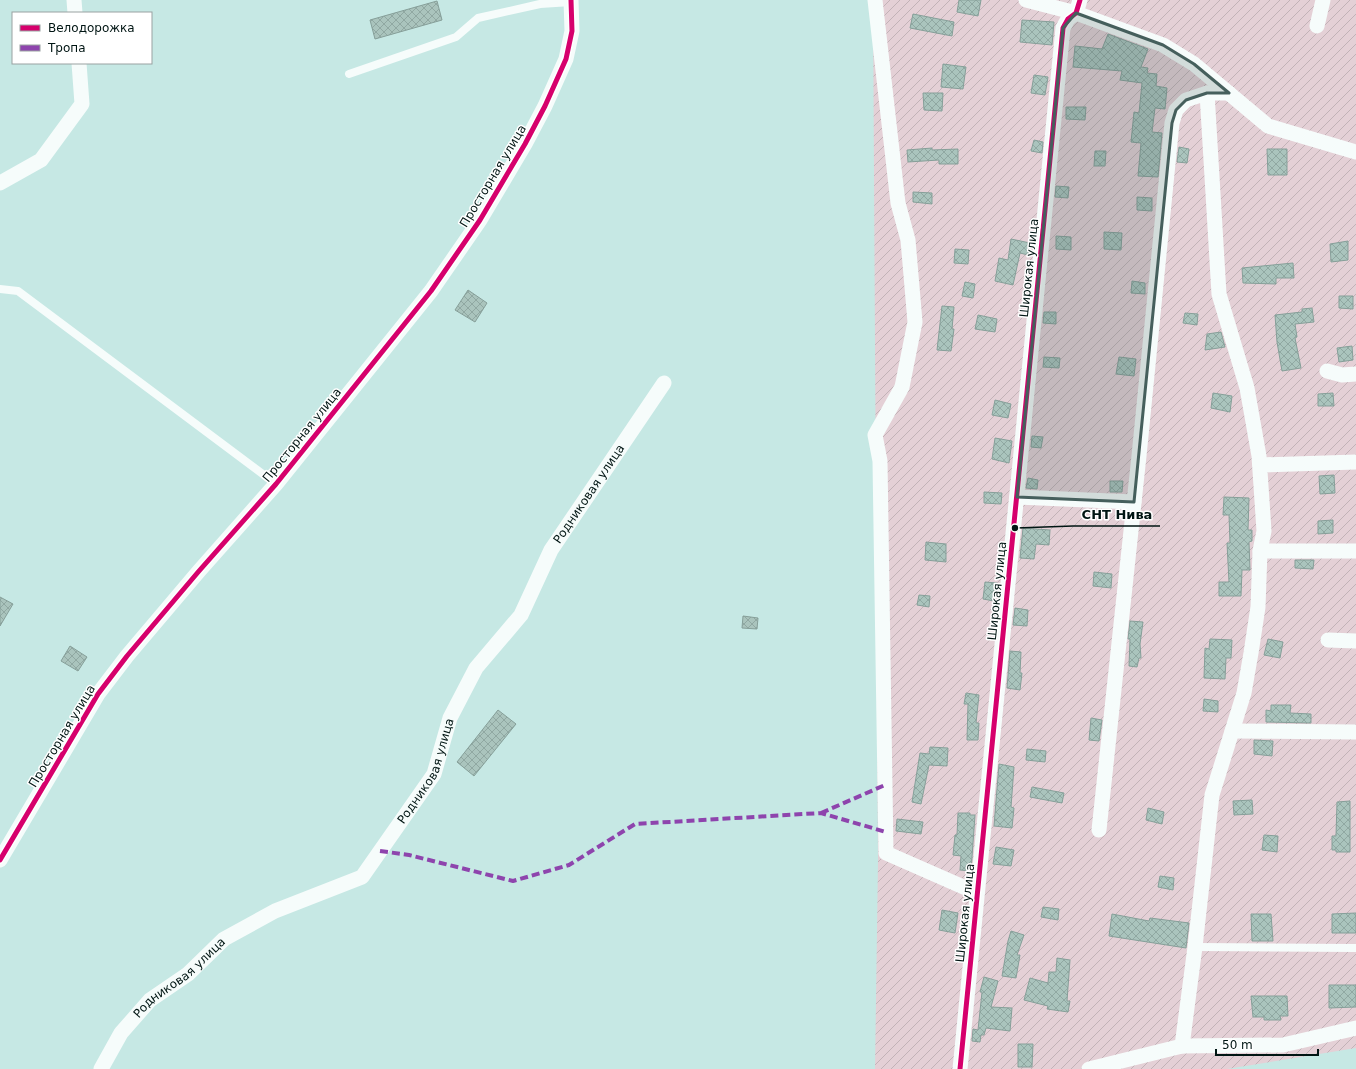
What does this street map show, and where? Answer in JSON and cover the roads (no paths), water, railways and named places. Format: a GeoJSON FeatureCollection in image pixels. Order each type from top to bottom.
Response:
{"type":"FeatureCollection","features":[{"type":"Feature","properties":{"kind":"street"},"geometry":{"type":"LineString","coordinates":[[74,0],[75,12]]}},
{"type":"Feature","properties":{"kind":"street"},"geometry":{"type":"LineString","coordinates":[[875,0],[898,203],[908,240],[914,322],[902,387],[875,435],[880,461],[886,853],[977,893]]}},
{"type":"Feature","properties":{"kind":"street"},"geometry":{"type":"LineString","coordinates":[[1026,0],[1078,6],[1163,46],[1194,64],[1268,126],[1356,152]]}},
{"type":"Feature","properties":{"kind":"street"},"geometry":{"type":"LineString","coordinates":[[1317,26],[1323,0]]}},
{"type":"Feature","properties":{"kind":"street","name":"Просторная улица"},"geometry":{"type":"LineString","coordinates":[[0,860],[98,694],[148,632],[276,484],[431,291],[480,220],[546,106],[566,59],[572,30],[571,1]]}},
{"type":"Feature","properties":{"kind":"street","name":"Широкая улица"},"geometry":{"type":"LineString","coordinates":[[960,1069],[1063,28],[1078,6]]}},
{"type":"Feature","properties":{"kind":"street"},"geometry":{"type":"LineString","coordinates":[[0,184],[41,160],[82,104],[79,64]]}},
{"type":"Feature","properties":{"kind":"street"},"geometry":{"type":"LineString","coordinates":[[1099,830],[1172,123],[1176,110],[1186,100],[1206,93],[1229,93]]}},
{"type":"Feature","properties":{"kind":"street"},"geometry":{"type":"LineString","coordinates":[[1182,1046],[1212,795],[1244,693],[1258,607],[1260,551],[1264,531],[1259,456],[1247,388],[1219,294],[1206,93]]}},
{"type":"Feature","properties":{"kind":"street"},"geometry":{"type":"LineString","coordinates":[[1327,371],[1342,375],[1356,374]]}},
{"type":"Feature","properties":{"kind":"street","name":"Родниковая улица"},"geometry":{"type":"LineString","coordinates":[[101,1069],[121,1033],[150,1000],[188,974],[224,939],[275,911],[362,877],[434,774],[450,718],[476,668],[521,615],[551,550],[664,383]]}},
{"type":"Feature","properties":{"kind":"street"},"geometry":{"type":"LineString","coordinates":[[1260,465],[1356,462]]}},
{"type":"Feature","properties":{"kind":"street"},"geometry":{"type":"LineString","coordinates":[[1017,496],[1134,502]]}},
{"type":"Feature","properties":{"kind":"street"},"geometry":{"type":"LineString","coordinates":[[1260,551],[1356,551]]}},
{"type":"Feature","properties":{"kind":"street"},"geometry":{"type":"LineString","coordinates":[[1328,640],[1356,641]]}},
{"type":"Feature","properties":{"kind":"street"},"geometry":{"type":"LineString","coordinates":[[1232,731],[1356,732]]}},
{"type":"Feature","properties":{"kind":"street"},"geometry":{"type":"LineString","coordinates":[[1089,1069],[1182,1046],[1283,1045],[1356,1028]]}},
{"type":"Feature","properties":{"kind":"lane"},"geometry":{"type":"LineString","coordinates":[[349,74],[456,37],[478,18],[540,4],[571,1]]}},
{"type":"Feature","properties":{"kind":"lane"},"geometry":{"type":"LineString","coordinates":[[0,289],[18,291],[276,484]]}},
{"type":"Feature","properties":{"kind":"lane"},"geometry":{"type":"LineString","coordinates":[[1195,947],[1356,948]]}},
{"type":"Feature","properties":{"kind":"place","name":"СНТ Нива"},"geometry":{"type":"Point","coordinates":[1015,528]}}]}
